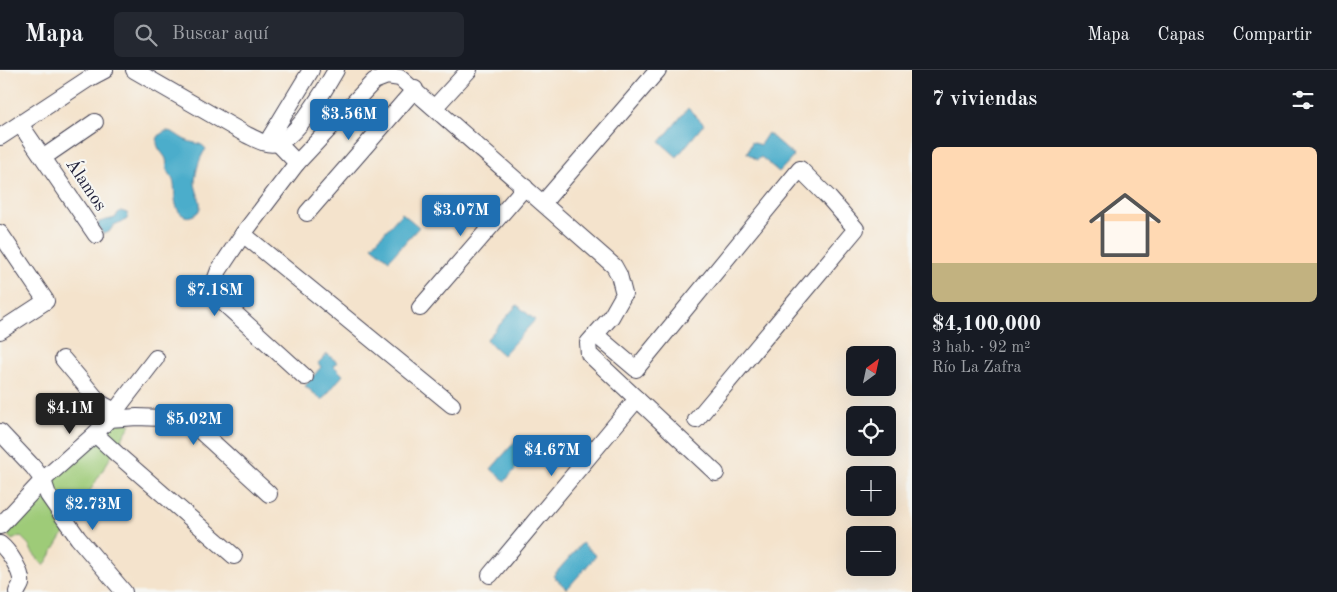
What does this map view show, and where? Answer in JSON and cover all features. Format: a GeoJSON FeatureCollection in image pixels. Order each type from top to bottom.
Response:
{"type":"FeatureCollection","features":[{"type":"Feature","properties":{"kind":"street"},"geometry":{"type":"LineString","coordinates":[[0,137],[88,79],[105,70]]}},
{"type":"Feature","properties":{"kind":"street"},"geometry":{"type":"LineString","coordinates":[[134,70],[268,139],[298,163]]}},
{"type":"Feature","properties":{"kind":"street"},"geometry":{"type":"LineString","coordinates":[[268,139],[296,130],[336,70]]}},
{"type":"Feature","properties":{"kind":"street"},"geometry":{"type":"LineString","coordinates":[[434,107],[469,70]]}},
{"type":"Feature","properties":{"kind":"street"},"geometry":{"type":"LineString","coordinates":[[543,203],[658,70]]}},
{"type":"Feature","properties":{"kind":"street"},"geometry":{"type":"LineString","coordinates":[[268,139],[308,71]]}},
{"type":"Feature","properties":{"kind":"street"},"geometry":{"type":"LineString","coordinates":[[305,377],[217,297],[213,286],[219,270],[243,234],[298,163],[374,81],[387,76],[403,74],[415,90],[614,266],[619,275],[624,294],[611,317],[588,343],[589,354],[716,473]]}},
{"type":"Feature","properties":{"kind":"street"},"geometry":{"type":"LineString","coordinates":[[308,213],[415,90]]}},
{"type":"Feature","properties":{"kind":"street","name":"Álamos"},"geometry":{"type":"LineString","coordinates":[[44,157],[95,122]]}},
{"type":"Feature","properties":{"kind":"street","name":"Álamos"},"geometry":{"type":"LineString","coordinates":[[20,124],[96,235]]}},
{"type":"Feature","properties":{"kind":"street"},"geometry":{"type":"LineString","coordinates":[[596,335],[636,369],[800,169],[856,229],[696,420]]}},
{"type":"Feature","properties":{"kind":"street"},"geometry":{"type":"LineString","coordinates":[[420,308],[525,188]]}},
{"type":"Feature","properties":{"kind":"street"},"geometry":{"type":"LineString","coordinates":[[0,233],[46,301],[0,331]]}},
{"type":"Feature","properties":{"kind":"street"},"geometry":{"type":"LineString","coordinates":[[243,234],[452,405]]}},
{"type":"Feature","properties":{"kind":"street"},"geometry":{"type":"LineString","coordinates":[[0,526],[43,480],[95,434],[156,358]]}},
{"type":"Feature","properties":{"kind":"street"},"geometry":{"type":"LineString","coordinates":[[63,359],[100,404],[112,415],[162,418],[196,427],[269,494]]}},
{"type":"Feature","properties":{"kind":"street"},"geometry":{"type":"LineString","coordinates":[[490,575],[637,399]]}},
{"type":"Feature","properties":{"kind":"street"},"geometry":{"type":"LineString","coordinates":[[0,432],[33,467],[43,480],[48,495],[78,538],[124,592]]}},
{"type":"Feature","properties":{"kind":"street"},"geometry":{"type":"LineString","coordinates":[[95,434],[234,556]]}},
{"type":"Feature","properties":{"kind":"street"},"geometry":{"type":"LineString","coordinates":[[0,544],[18,569],[21,584],[16,592]]}},
{"type":"Feature","properties":{"kind":"green space"},"geometry":{"type":"Polygon","coordinates":[[[115,422],[131,424],[44,566],[20,536],[12,540],[5,532],[2,523],[115,422]]]}},
{"type":"Feature","properties":{"kind":"water"},"geometry":{"type":"Polygon","coordinates":[[[688,108],[704,124],[677,157],[660,142],[688,108]]]}},
{"type":"Feature","properties":{"kind":"water"},"geometry":{"type":"Polygon","coordinates":[[[166,131],[200,144],[206,149],[198,165],[195,182],[200,206],[196,214],[191,216],[184,216],[178,210],[173,180],[167,171],[166,159],[157,144],[159,136],[166,131]]]}},
{"type":"Feature","properties":{"kind":"water"},"geometry":{"type":"Polygon","coordinates":[[[768,133],[794,156],[779,172],[761,157],[757,160],[747,153],[752,142],[760,145],[768,133]]]}},
{"type":"Feature","properties":{"kind":"water"},"geometry":{"type":"Polygon","coordinates":[[[121,211],[127,213],[128,217],[126,220],[114,225],[109,232],[103,234],[98,226],[99,222],[115,218],[121,211]]]}},
{"type":"Feature","properties":{"kind":"water"},"geometry":{"type":"Polygon","coordinates":[[[402,213],[419,227],[389,260],[372,246],[402,213]]]}},
{"type":"Feature","properties":{"kind":"water"},"geometry":{"type":"Polygon","coordinates":[[[517,305],[535,320],[503,355],[486,340],[517,305]]]}},
{"type":"Feature","properties":{"kind":"water"},"geometry":{"type":"Polygon","coordinates":[[[327,354],[337,362],[334,366],[343,375],[322,400],[305,386],[321,367],[318,363],[327,354]]]}},
{"type":"Feature","properties":{"kind":"water"},"geometry":{"type":"Polygon","coordinates":[[[518,438],[533,449],[505,481],[491,469],[518,438]]]}},
{"type":"Feature","properties":{"kind":"water"},"geometry":{"type":"Polygon","coordinates":[[[582,543],[596,556],[567,589],[553,576],[582,543]]]}}]}
